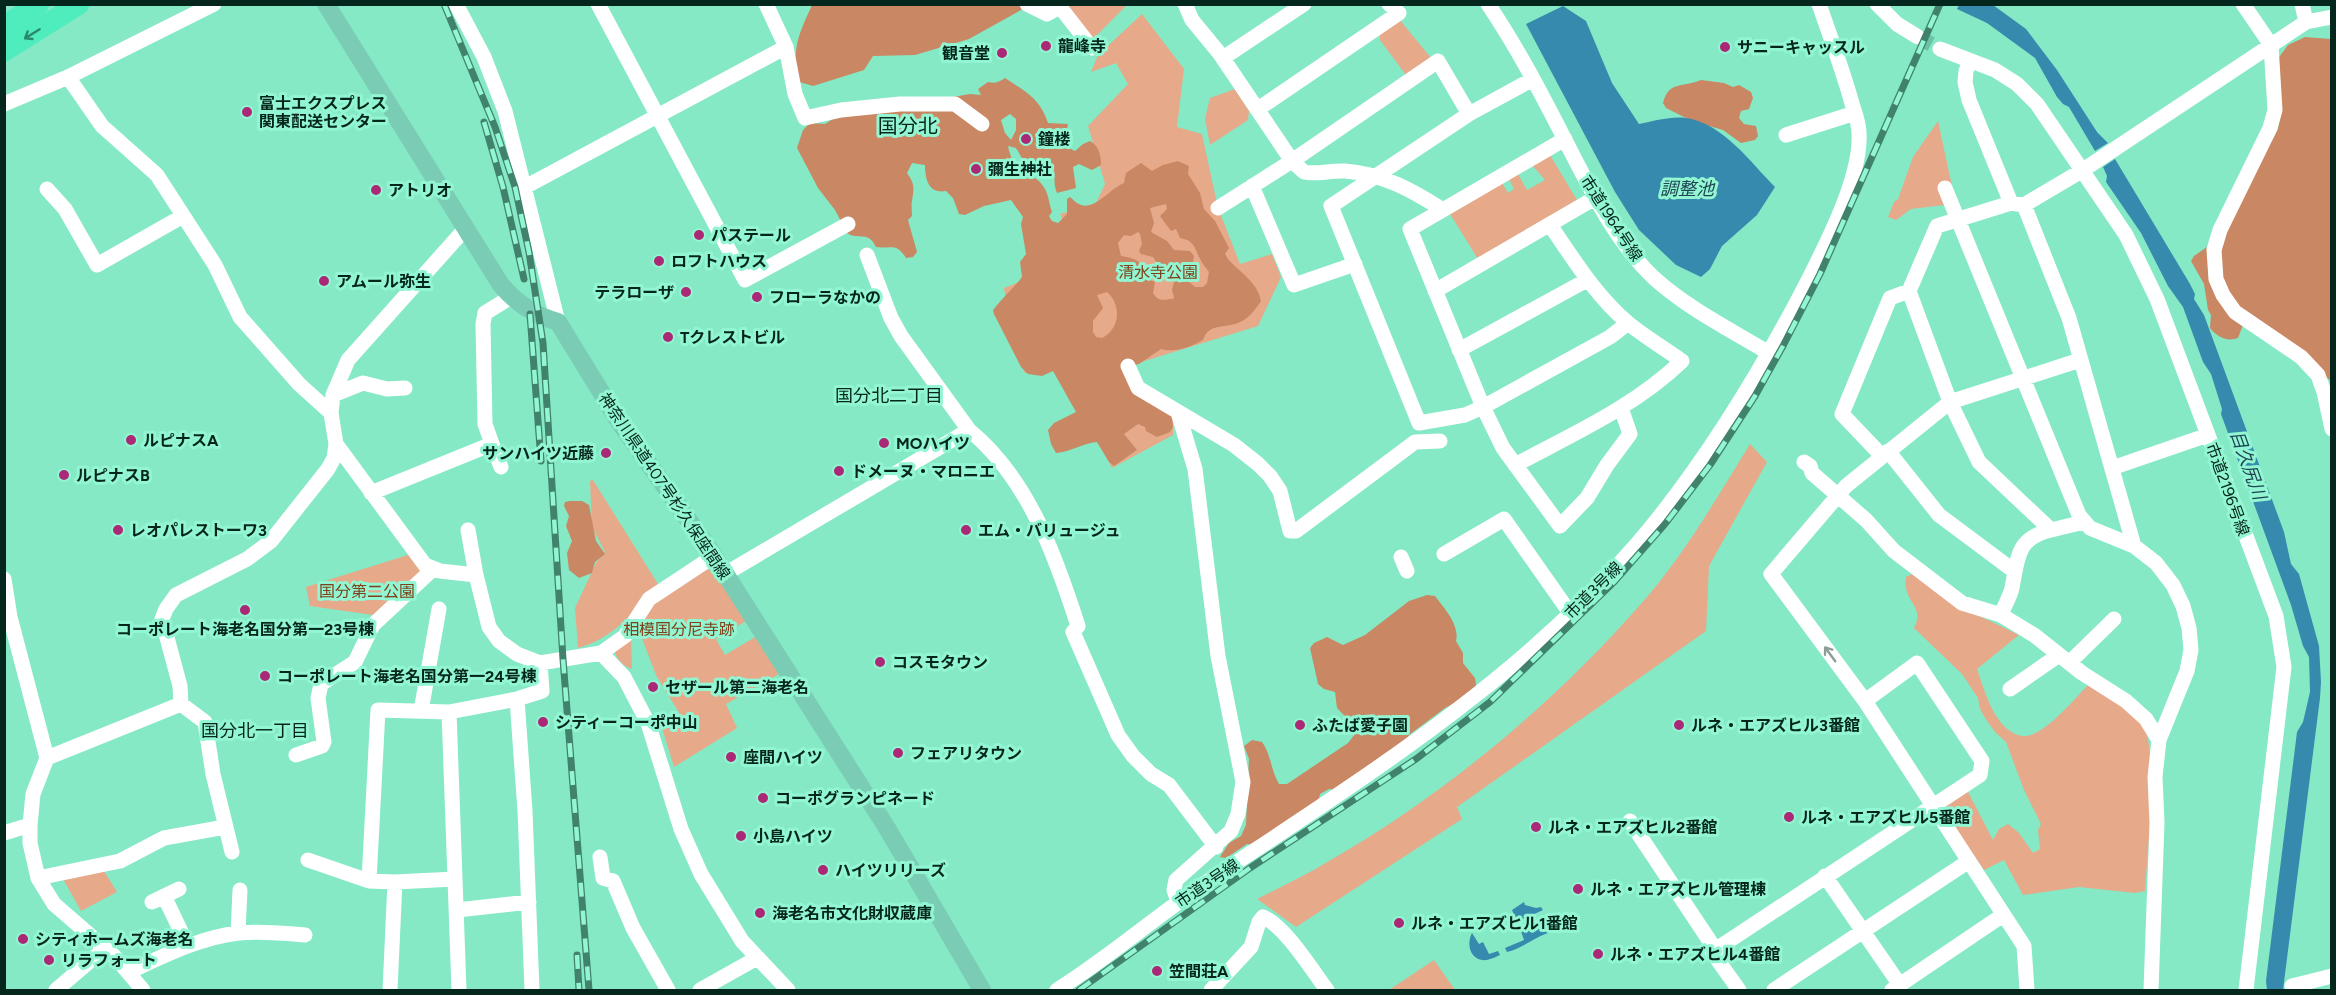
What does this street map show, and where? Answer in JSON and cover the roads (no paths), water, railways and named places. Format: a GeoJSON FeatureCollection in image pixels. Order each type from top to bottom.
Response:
{"type":"FeatureCollection","features":[{"type":"Feature","properties":{"kind":"highway"},"geometry":{"type":"LineString","coordinates":[[4,26],[39,4]]}},
{"type":"Feature","properties":{"kind":"highway"},"geometry":{"type":"LineString","coordinates":[[4,51],[79,4]]}},
{"type":"Feature","properties":{"kind":"main road"},"geometry":{"type":"LineString","coordinates":[[326,4],[465,229],[511,297],[538,316],[558,322]]}},
{"type":"Feature","properties":{"kind":"main road","name":"神奈川県道407号杉久保座間線"},"geometry":{"type":"LineString","coordinates":[[558,322],[620,423],[714,556],[887,828],[982,990]]}},
{"type":"Feature","properties":{"kind":"street"},"geometry":{"type":"LineString","coordinates":[[4,104],[68,77],[214,4]]}},
{"type":"Feature","properties":{"kind":"street"},"geometry":{"type":"LineString","coordinates":[[456,4],[484,57],[505,111],[558,322]]}},
{"type":"Feature","properties":{"kind":"street"},"geometry":{"type":"LineString","coordinates":[[598,4],[745,280],[848,224]]}},
{"type":"Feature","properties":{"kind":"street"},"geometry":{"type":"LineString","coordinates":[[766,4],[786,47],[795,94],[805,118],[841,110],[900,104],[955,104],[982,124]]}},
{"type":"Feature","properties":{"kind":"street"},"geometry":{"type":"LineString","coordinates":[[1027,4],[1047,14],[1060,7],[1092,48]]}},
{"type":"Feature","properties":{"kind":"street"},"geometry":{"type":"LineString","coordinates":[[1223,58],[1304,4]]}},
{"type":"Feature","properties":{"kind":"street","name":"市道1964号線"},"geometry":{"type":"LineString","coordinates":[[1488,4],[1533,79],[1595,198],[1627,245],[1655,279],[1696,308],[1769,353]]}},
{"type":"Feature","properties":{"kind":"street","name":"市道3号線"},"geometry":{"type":"LineString","coordinates":[[1057,990],[1178,902],[1399,754],[1497,680],[1570,614],[1637,544],[1671,502],[1769,353],[1807,282],[1842,206],[1858,152],[1859,132],[1855,113],[1819,4]]}},
{"type":"Feature","properties":{"kind":"street"},"geometry":{"type":"LineString","coordinates":[[1877,4],[1897,24],[1918,38]]}},
{"type":"Feature","properties":{"kind":"street"},"geometry":{"type":"LineString","coordinates":[[2243,4],[2271,45],[2275,110],[2270,128],[2220,230],[2214,249],[2216,279],[2223,295],[2235,312],[2301,357],[2318,375],[2328,392],[2331,429]]}},
{"type":"Feature","properties":{"kind":"street"},"geometry":{"type":"LineString","coordinates":[[2302,4],[2306,22]]}},
{"type":"Feature","properties":{"kind":"street"},"geometry":{"type":"LineString","coordinates":[[1189,6],[1292,160],[1304,172],[1311,174],[1344,171],[1378,177],[1408,188],[1443,210]]}},
{"type":"Feature","properties":{"kind":"street"},"geometry":{"type":"LineString","coordinates":[[1258,109],[1394,9]]}},
{"type":"Feature","properties":{"kind":"street"},"geometry":{"type":"LineString","coordinates":[[2051,530],[1979,462],[1950,402],[1909,291],[1937,226],[2018,204],[2087,167],[2306,22],[2331,17]]}},
{"type":"Feature","properties":{"kind":"street"},"geometry":{"type":"LineString","coordinates":[[525,187],[786,47]]}},
{"type":"Feature","properties":{"kind":"street","name":"市道2196号線"},"geometry":{"type":"LineString","coordinates":[[1940,49],[1995,70],[2017,84],[2037,104],[2087,167],[2126,235],[2157,299],[2276,616],[2284,667],[2246,990]]}},
{"type":"Feature","properties":{"kind":"street"},"geometry":{"type":"LineString","coordinates":[[1218,208],[1438,61],[1469,114]]}},
{"type":"Feature","properties":{"kind":"street"},"geometry":{"type":"LineString","coordinates":[[1970,61],[1965,82],[1970,100],[2069,318],[2134,546]]}},
{"type":"Feature","properties":{"kind":"street"},"geometry":{"type":"LineString","coordinates":[[68,77],[102,126],[157,175],[215,265],[240,317],[299,384],[331,413]]}},
{"type":"Feature","properties":{"kind":"street"},"geometry":{"type":"LineString","coordinates":[[1533,79],[1469,114],[1378,177],[1331,206],[1419,423],[1465,415],[1483,407],[1610,337],[1628,323]]}},
{"type":"Feature","properties":{"kind":"street"},"geometry":{"type":"LineString","coordinates":[[1786,135],[1855,113]]}},
{"type":"Feature","properties":{"kind":"street"},"geometry":{"type":"LineString","coordinates":[[1565,139],[1410,229],[1483,407],[1503,448],[1560,526],[1587,498],[1607,465],[1630,434],[1621,408]]}},
{"type":"Feature","properties":{"kind":"street"},"geometry":{"type":"LineString","coordinates":[[1252,186],[1294,285],[1355,264]]}},
{"type":"Feature","properties":{"kind":"street"},"geometry":{"type":"LineString","coordinates":[[1945,188],[2022,378],[2084,522],[2090,528],[2134,546],[2156,563],[2173,585],[2183,606],[2189,628],[2191,650],[2187,671],[2159,740],[2155,777],[2157,823],[2151,990]]}},
{"type":"Feature","properties":{"kind":"street"},"geometry":{"type":"LineString","coordinates":[[47,189],[65,209],[97,265],[183,216]]}},
{"type":"Feature","properties":{"kind":"street"},"geometry":{"type":"LineString","coordinates":[[1435,291],[1595,198]]}},
{"type":"Feature","properties":{"kind":"street"},"geometry":{"type":"LineString","coordinates":[[1515,465],[1621,408],[1658,384],[1682,361],[1628,323],[1587,280],[1550,225]]}},
{"type":"Feature","properties":{"kind":"street"},"geometry":{"type":"LineString","coordinates":[[232,852],[212,771],[205,722],[181,704],[180,686],[162,619],[176,595],[247,559],[271,541],[328,469],[334,458],[336,444],[331,413],[333,395],[343,369],[353,352],[465,229]]}},
{"type":"Feature","properties":{"kind":"street"},"geometry":{"type":"LineString","coordinates":[[867,255],[891,318],[918,360],[969,430],[981,439],[1017,485],[1053,554],[1078,626],[1073,632],[1118,735],[1133,756],[1151,774],[1169,785],[1216,847]]}},
{"type":"Feature","properties":{"kind":"street"},"geometry":{"type":"LineString","coordinates":[[1459,350],[1587,280]]}},
{"type":"Feature","properties":{"kind":"street"},"geometry":{"type":"LineString","coordinates":[[1909,291],[1890,298],[1842,414],[1885,454],[1939,515],[2014,571]]}},
{"type":"Feature","properties":{"kind":"street"},"geometry":{"type":"LineString","coordinates":[[501,467],[485,424],[483,324],[485,313],[511,297]]}},
{"type":"Feature","properties":{"kind":"street"},"geometry":{"type":"LineString","coordinates":[[2026,990],[2024,946],[1865,701],[1771,574],[1840,496],[1846,486],[1950,402],[2080,360]]}},
{"type":"Feature","properties":{"kind":"street"},"geometry":{"type":"LineString","coordinates":[[1128,366],[1138,388],[1234,445],[1270,476],[1280,491],[1290,531],[1296,531],[1414,441],[1440,441]]}},
{"type":"Feature","properties":{"kind":"street"},"geometry":{"type":"LineString","coordinates":[[333,395],[363,382],[387,389],[405,388]]}},
{"type":"Feature","properties":{"kind":"street"},"geometry":{"type":"LineString","coordinates":[[1178,412],[1195,469],[1218,656],[1243,782],[1238,814],[1231,831],[1216,847],[1176,880],[1174,890],[1178,902]]}},
{"type":"Feature","properties":{"kind":"street"},"geometry":{"type":"LineString","coordinates":[[725,574],[969,430]]}},
{"type":"Feature","properties":{"kind":"street"},"geometry":{"type":"LineString","coordinates":[[2112,468],[2208,435]]}},
{"type":"Feature","properties":{"kind":"street"},"geometry":{"type":"LineString","coordinates":[[336,444],[425,565],[432,570],[476,575]]}},
{"type":"Feature","properties":{"kind":"street"},"geometry":{"type":"LineString","coordinates":[[371,493],[492,444]]}},
{"type":"Feature","properties":{"kind":"street"},"geometry":{"type":"LineString","coordinates":[[1804,462],[1810,466],[1812,473],[1866,520],[1894,551],[1962,603],[2001,615],[2034,635],[2064,659],[2126,701],[2146,719],[2159,740]]}},
{"type":"Feature","properties":{"kind":"street"},"geometry":{"type":"LineString","coordinates":[[1444,554],[1504,519],[1570,614]]}},
{"type":"Feature","properties":{"kind":"street"},"geometry":{"type":"LineString","coordinates":[[2001,615],[2012,590],[2014,571],[2022,546],[2037,533],[2084,522]]}},
{"type":"Feature","properties":{"kind":"street"},"geometry":{"type":"LineString","coordinates":[[468,530],[489,627],[499,641],[517,654],[540,663],[601,653],[625,636],[649,599],[714,556]]}},
{"type":"Feature","properties":{"kind":"street"},"geometry":{"type":"LineString","coordinates":[[296,755],[322,746],[324,742],[318,698],[321,684],[355,662],[373,625],[432,570]]}},
{"type":"Feature","properties":{"kind":"street"},"geometry":{"type":"LineString","coordinates":[[4,579],[7,617],[47,758],[33,794],[30,825],[30,843],[38,878],[54,904],[129,972],[143,990]]}},
{"type":"Feature","properties":{"kind":"street"},"geometry":{"type":"LineString","coordinates":[[421,711],[439,609]]}},
{"type":"Feature","properties":{"kind":"street"},"geometry":{"type":"LineString","coordinates":[[2010,689],[2064,659],[2114,619]]}},
{"type":"Feature","properties":{"kind":"street"},"geometry":{"type":"LineString","coordinates":[[601,653],[624,677],[644,715],[657,747],[681,829],[701,874],[742,941],[788,990]]}},
{"type":"Feature","properties":{"kind":"street"},"geometry":{"type":"LineString","coordinates":[[369,881],[378,710],[448,712],[517,699],[542,691],[540,663]]}},
{"type":"Feature","properties":{"kind":"street"},"geometry":{"type":"LineString","coordinates":[[1738,990],[1712,952],[1715,949],[1980,776],[1982,761],[1917,663],[1865,701]]}},
{"type":"Feature","properties":{"kind":"street"},"geometry":{"type":"LineString","coordinates":[[517,699],[532,990]]}},
{"type":"Feature","properties":{"kind":"street"},"geometry":{"type":"LineString","coordinates":[[47,758],[181,704]]}},
{"type":"Feature","properties":{"kind":"street"},"geometry":{"type":"LineString","coordinates":[[448,712],[459,990]]}},
{"type":"Feature","properties":{"kind":"street"},"geometry":{"type":"LineString","coordinates":[[1630,820],[1715,949]]}},
{"type":"Feature","properties":{"kind":"street"},"geometry":{"type":"LineString","coordinates":[[4,833],[30,825]]}},
{"type":"Feature","properties":{"kind":"street"},"geometry":{"type":"LineString","coordinates":[[38,878],[120,861],[164,838],[225,827]]}},
{"type":"Feature","properties":{"kind":"street"},"geometry":{"type":"LineString","coordinates":[[600,857],[603,878],[614,881],[633,928],[668,990]]}},
{"type":"Feature","properties":{"kind":"street"},"geometry":{"type":"LineString","coordinates":[[308,860],[369,881],[454,879]]}},
{"type":"Feature","properties":{"kind":"street"},"geometry":{"type":"LineString","coordinates":[[1774,990],[1969,861]]}},
{"type":"Feature","properties":{"kind":"street"},"geometry":{"type":"LineString","coordinates":[[1825,876],[1863,931],[1896,988],[2004,915]]}},
{"type":"Feature","properties":{"kind":"street"},"geometry":{"type":"LineString","coordinates":[[390,990],[395,882]]}},
{"type":"Feature","properties":{"kind":"street"},"geometry":{"type":"LineString","coordinates":[[179,889],[158,899],[188,946]]}},
{"type":"Feature","properties":{"kind":"street"},"geometry":{"type":"LineString","coordinates":[[238,933],[240,890]]}},
{"type":"Feature","properties":{"kind":"street"},"geometry":{"type":"LineString","coordinates":[[457,910],[529,902]]}},
{"type":"Feature","properties":{"kind":"street"},"geometry":{"type":"LineString","coordinates":[[1211,990],[1251,947],[1259,922],[1263,917],[1292,942],[1327,990]]}},
{"type":"Feature","properties":{"kind":"street"},"geometry":{"type":"LineString","coordinates":[[129,972],[188,946],[238,933],[268,932],[305,935]]}},
{"type":"Feature","properties":{"kind":"street"},"geometry":{"type":"LineString","coordinates":[[56,990],[104,949]]}},
{"type":"Feature","properties":{"kind":"street"},"geometry":{"type":"LineString","coordinates":[[700,990],[757,958]]}},
{"type":"Feature","properties":{"kind":"street"},"geometry":{"type":"LineString","coordinates":[[2292,986],[2331,976]]}},
{"type":"Feature","properties":{"kind":"water"},"geometry":{"type":"Polygon","coordinates":[[[1959,5],[1993,5],[2026,29],[2057,70],[2097,132],[2108,143],[2095,151],[2069,107],[2057,97],[2035,58],[1987,23],[1957,9],[1959,5]]]}},
{"type":"Feature","properties":{"kind":"water","name":"調整池"},"geometry":{"type":"Polygon","coordinates":[[[1563,6],[1586,21],[1612,83],[1639,124],[1674,118],[1699,121],[1735,145],[1775,187],[1757,215],[1722,246],[1710,269],[1701,277],[1676,265],[1639,230],[1615,192],[1526,24],[1563,6]]]}},
{"type":"Feature","properties":{"kind":"water","name":"目久尻川"},"geometry":{"type":"Polygon","coordinates":[[[2115,159],[2190,284],[2195,294],[2194,299],[2204,315],[2284,532],[2291,564],[2299,574],[2319,646],[2320,698],[2283,990],[2267,990],[2266,981],[2297,732],[2303,722],[2310,692],[2309,657],[2303,646],[2291,605],[2221,414],[2222,409],[2211,374],[2203,362],[2183,307],[2168,286],[2141,233],[2106,182],[2107,176],[2103,167],[2115,159]]]}},
{"type":"Feature","properties":{"kind":"water"},"geometry":{"type":"Polygon","coordinates":[[[1524,902],[1525,905],[1541,907],[1543,910],[1517,922],[1512,910],[1524,902]]]}},
{"type":"Feature","properties":{"kind":"water"},"geometry":{"type":"Polygon","coordinates":[[[1547,918],[1553,926],[1550,929],[1551,932],[1507,952],[1505,948],[1524,940],[1521,931],[1547,918]]]}},
{"type":"Feature","properties":{"kind":"water"},"geometry":{"type":"Polygon","coordinates":[[[1472,933],[1479,944],[1483,942],[1489,954],[1498,951],[1500,955],[1481,960],[1473,955],[1469,942],[1472,933]]]}},
{"type":"Feature","properties":{"kind":"tunnel"},"geometry":{"type":"LineString","coordinates":[[1918,37],[1940,49]]}},
{"type":"Feature","properties":{"kind":"railway"},"geometry":{"type":"LineString","coordinates":[[444,4],[495,127],[515,187],[529,252],[543,343],[563,659],[589,990]]}},
{"type":"Feature","properties":{"kind":"railway"},"geometry":{"type":"LineString","coordinates":[[1079,990],[1250,868],[1416,759],[1490,702],[1614,582],[1665,524],[1710,465],[1755,396],[1783,346],[1820,274],[1940,4]]}},
{"type":"Feature","properties":{"kind":"railway"},"geometry":{"type":"LineString","coordinates":[[484,122],[503,187],[524,279]]}},
{"type":"Feature","properties":{"kind":"railway"},"geometry":{"type":"LineString","coordinates":[[530,314],[541,461]]}},
{"type":"Feature","properties":{"kind":"railway"},"geometry":{"type":"LineString","coordinates":[[577,955],[579,990]]}},
{"type":"Feature","properties":{"kind":"place","name":"龍峰寺"},"geometry":{"type":"Point","coordinates":[1046,46]}},
{"type":"Feature","properties":{"kind":"place","name":"サニーキャッスル"},"geometry":{"type":"Point","coordinates":[1725,47]}},
{"type":"Feature","properties":{"kind":"place","name":"観音堂"},"geometry":{"type":"Point","coordinates":[1002,53]}},
{"type":"Feature","properties":{"kind":"place","name":"富士エクスプレス 関東配送センター"},"geometry":{"type":"Point","coordinates":[247,112]}},
{"type":"Feature","properties":{"kind":"place","name":"鐘楼"},"geometry":{"type":"Point","coordinates":[1026,139]}},
{"type":"Feature","properties":{"kind":"place","name":"彌生神社"},"geometry":{"type":"Point","coordinates":[976,169]}},
{"type":"Feature","properties":{"kind":"place","name":"アトリオ"},"geometry":{"type":"Point","coordinates":[376,190]}},
{"type":"Feature","properties":{"kind":"place","name":"パステール"},"geometry":{"type":"Point","coordinates":[699,235]}},
{"type":"Feature","properties":{"kind":"place","name":"ロフトハウス"},"geometry":{"type":"Point","coordinates":[659,261]}},
{"type":"Feature","properties":{"kind":"place","name":"アムール弥生"},"geometry":{"type":"Point","coordinates":[324,281]}},
{"type":"Feature","properties":{"kind":"place","name":"テラローザ"},"geometry":{"type":"Point","coordinates":[686,292]}},
{"type":"Feature","properties":{"kind":"place","name":"フローラなかの"},"geometry":{"type":"Point","coordinates":[757,297]}},
{"type":"Feature","properties":{"kind":"place","name":"Tクレストビル"},"geometry":{"type":"Point","coordinates":[668,337]}},
{"type":"Feature","properties":{"kind":"place","name":"ルピナスA"},"geometry":{"type":"Point","coordinates":[131,440]}},
{"type":"Feature","properties":{"kind":"place","name":"MOハイツ"},"geometry":{"type":"Point","coordinates":[884,443]}},
{"type":"Feature","properties":{"kind":"place","name":"サンハイツ近藤"},"geometry":{"type":"Point","coordinates":[606,453]}},
{"type":"Feature","properties":{"kind":"place","name":"ドメーヌ・マロニエ"},"geometry":{"type":"Point","coordinates":[839,471]}},
{"type":"Feature","properties":{"kind":"place","name":"ルピナスB"},"geometry":{"type":"Point","coordinates":[64,475]}},
{"type":"Feature","properties":{"kind":"place","name":"レオパレストーワ3"},"geometry":{"type":"Point","coordinates":[118,530]}},
{"type":"Feature","properties":{"kind":"place","name":"エム・バリュージュ"},"geometry":{"type":"Point","coordinates":[966,530]}},
{"type":"Feature","properties":{"kind":"place","name":"コーポレート海老名国分第一23号棟"},"geometry":{"type":"Point","coordinates":[245,610]}},
{"type":"Feature","properties":{"kind":"place","name":"コスモタウン"},"geometry":{"type":"Point","coordinates":[880,662]}},
{"type":"Feature","properties":{"kind":"place","name":"コーポレート海老名国分第一24号棟"},"geometry":{"type":"Point","coordinates":[265,676]}},
{"type":"Feature","properties":{"kind":"place","name":"セザール第二海老名"},"geometry":{"type":"Point","coordinates":[653,687]}},
{"type":"Feature","properties":{"kind":"place","name":"シティーコーポ中山"},"geometry":{"type":"Point","coordinates":[543,722]}},
{"type":"Feature","properties":{"kind":"place","name":"ふたば愛子園"},"geometry":{"type":"Point","coordinates":[1300,725]}},
{"type":"Feature","properties":{"kind":"place","name":"ルネ・エアズヒル3番館"},"geometry":{"type":"Point","coordinates":[1679,725]}},
{"type":"Feature","properties":{"kind":"place","name":"フェアリタウン"},"geometry":{"type":"Point","coordinates":[898,753]}},
{"type":"Feature","properties":{"kind":"place","name":"座間ハイツ"},"geometry":{"type":"Point","coordinates":[731,757]}},
{"type":"Feature","properties":{"kind":"place","name":"コーポグランピネード"},"geometry":{"type":"Point","coordinates":[763,798]}},
{"type":"Feature","properties":{"kind":"place","name":"ルネ・エアズヒル5番館"},"geometry":{"type":"Point","coordinates":[1789,817]}},
{"type":"Feature","properties":{"kind":"place","name":"ルネ・エアズヒル2番館"},"geometry":{"type":"Point","coordinates":[1536,827]}},
{"type":"Feature","properties":{"kind":"place","name":"小島ハイツ"},"geometry":{"type":"Point","coordinates":[741,836]}},
{"type":"Feature","properties":{"kind":"place","name":"ハイツリリーズ"},"geometry":{"type":"Point","coordinates":[823,870]}},
{"type":"Feature","properties":{"kind":"place","name":"ルネ・エアズヒル管理棟"},"geometry":{"type":"Point","coordinates":[1578,889]}},
{"type":"Feature","properties":{"kind":"place","name":"海老名市文化財収蔵庫"},"geometry":{"type":"Point","coordinates":[760,913]}},
{"type":"Feature","properties":{"kind":"place","name":"ルネ・エアズヒル1番館"},"geometry":{"type":"Point","coordinates":[1399,923]}},
{"type":"Feature","properties":{"kind":"place","name":"シティホームズ海老名"},"geometry":{"type":"Point","coordinates":[23,939]}},
{"type":"Feature","properties":{"kind":"place","name":"ルネ・エアズヒル4番館"},"geometry":{"type":"Point","coordinates":[1598,954]}},
{"type":"Feature","properties":{"kind":"place","name":"リラフォート"},"geometry":{"type":"Point","coordinates":[49,960]}},
{"type":"Feature","properties":{"kind":"place","name":"笠間荘A"},"geometry":{"type":"Point","coordinates":[1157,971]}},
{"type":"Feature","properties":{"kind":"district","name":"国分北"},"geometry":{"type":"Point","coordinates":[908,126]}},
{"type":"Feature","properties":{"kind":"district","name":"国分北二丁目"},"geometry":{"type":"Point","coordinates":[889,396]}},
{"type":"Feature","properties":{"kind":"district","name":"国分北一丁目"},"geometry":{"type":"Point","coordinates":[255,731]}},
{"type":"Feature","properties":{"kind":"park label","name":"清水寺公園"},"geometry":{"type":"Point","coordinates":[1158,272]}},
{"type":"Feature","properties":{"kind":"park label","name":"国分第二公園"},"geometry":{"type":"Point","coordinates":[367,591]}},
{"type":"Feature","properties":{"kind":"park label","name":"相模国分尼寺跡"},"geometry":{"type":"Point","coordinates":[679,629]}}]}
